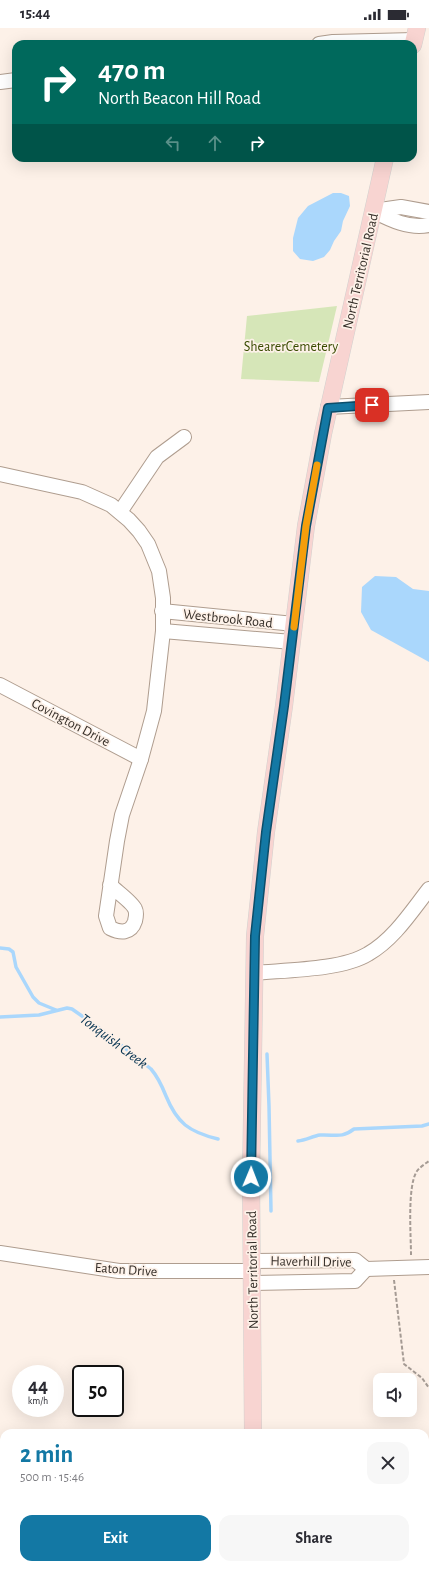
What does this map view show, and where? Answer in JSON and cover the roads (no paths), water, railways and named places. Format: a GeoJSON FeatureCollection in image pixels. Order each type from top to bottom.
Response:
{"type":"FeatureCollection","features":[{"type":"Feature","properties":{"kind":"main road","name":"North Territorial Road"},"geometry":{"type":"LineString","coordinates":[[253,1429],[253,1271],[251,1177],[255,936],[266,832],[284,706],[306,526],[328,408],[384,162]]}},
{"type":"Feature","properties":{"kind":"street"},"geometry":{"type":"LineString","coordinates":[[374,40],[415,38]]}},
{"type":"Feature","properties":{"kind":"street"},"geometry":{"type":"LineString","coordinates":[[0,82],[12,80]]}},
{"type":"Feature","properties":{"kind":"street"},"geometry":{"type":"LineString","coordinates":[[373,211],[401,207],[429,212]]}},
{"type":"Feature","properties":{"kind":"street"},"geometry":{"type":"LineString","coordinates":[[373,211],[398,223],[420,227],[429,225]]}},
{"type":"Feature","properties":{"kind":"street"},"geometry":{"type":"LineString","coordinates":[[328,408],[429,402]]}},
{"type":"Feature","properties":{"kind":"street"},"geometry":{"type":"LineString","coordinates":[[120,512],[157,457],[184,437]]}},
{"type":"Feature","properties":{"kind":"street","name":"Westbrook Road"},"geometry":{"type":"LineString","coordinates":[[0,474],[82,492],[101,500],[120,512],[139,531],[154,556],[162,586],[163,631],[154,712],[141,759],[122,815],[110,885]]}},
{"type":"Feature","properties":{"kind":"street","name":"Westbrook Road"},"geometry":{"type":"LineString","coordinates":[[162,611],[294,624]]}},
{"type":"Feature","properties":{"kind":"street","name":"Westbrook Road"},"geometry":{"type":"LineString","coordinates":[[163,631],[292,642]]}},
{"type":"Feature","properties":{"kind":"street","name":"Covington Drive"},"geometry":{"type":"LineString","coordinates":[[0,685],[141,759]]}},
{"type":"Feature","properties":{"kind":"street"},"geometry":{"type":"LineString","coordinates":[[254,973],[336,965],[353,961],[368,954],[380,946],[396,930],[429,889]]}},
{"type":"Feature","properties":{"kind":"street","name":"Eaton Drive"},"geometry":{"type":"LineString","coordinates":[[0,1254],[119,1271],[253,1271]]}},
{"type":"Feature","properties":{"kind":"street","name":"Haverhill Drive"},"geometry":{"type":"LineString","coordinates":[[253,1271],[355,1260],[366,1269],[429,1266]]}},
{"type":"Feature","properties":{"kind":"street","name":"Haverhill Drive"},"geometry":{"type":"LineString","coordinates":[[253,1271],[355,1281],[366,1269]]}},
{"type":"Feature","properties":{"kind":"water"},"geometry":{"type":"Polygon","coordinates":[[[333,193],[341,193],[349,196],[350,206],[343,221],[341,231],[324,257],[313,261],[300,259],[293,251],[293,238],[298,218],[308,206],[333,193]]]}},
{"type":"Feature","properties":{"kind":"water"},"geometry":{"type":"Polygon","coordinates":[[[375,576],[396,577],[413,589],[429,591],[429,662],[371,630],[361,612],[362,587],[375,576]]]}},
{"type":"Feature","properties":{"kind":"waterway"},"geometry":{"type":"LineString","coordinates":[[0,948],[9,949],[13,952],[16,967],[33,997],[39,1003],[56,1010]]}},
{"type":"Feature","properties":{"kind":"waterway","name":"Tonquish Creek"},"geometry":{"type":"LineString","coordinates":[[0,1017],[39,1015],[67,1008],[72,1009],[106,1033],[151,1069],[160,1082],[170,1105],[185,1125],[199,1133],[218,1139]]}},
{"type":"Feature","properties":{"kind":"waterway"},"geometry":{"type":"LineString","coordinates":[[267,1054],[271,1211]]}},
{"type":"Feature","properties":{"kind":"waterway","name":"Tonquish Creek"},"geometry":{"type":"LineString","coordinates":[[298,1141],[320,1135],[341,1135],[354,1129],[422,1126],[429,1124]]}},
{"type":"Feature","properties":{"kind":"park label","name":"ShearerCemetery"},"geometry":{"type":"Point","coordinates":[291,346]}}]}
